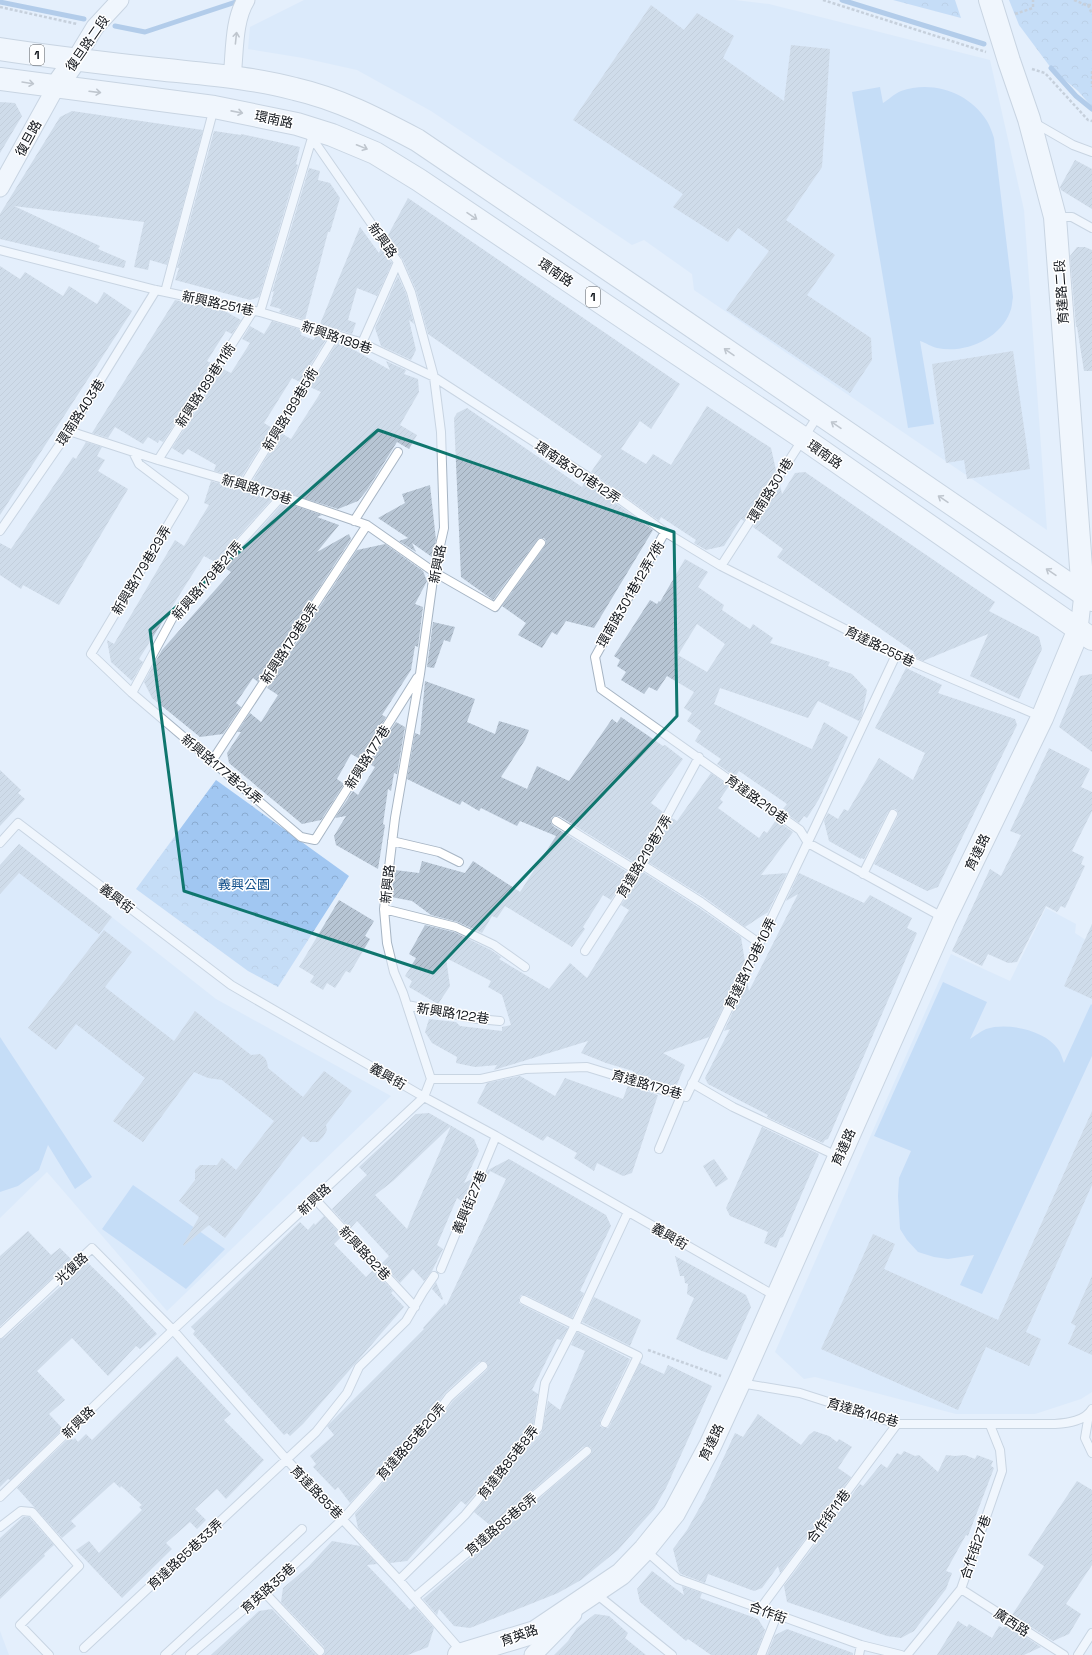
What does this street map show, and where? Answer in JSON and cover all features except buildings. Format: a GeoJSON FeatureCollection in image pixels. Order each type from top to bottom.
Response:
{"type":"FeatureCollection","features":[{"type":"Feature","properties":{"kind":"main road","name":"育達路二段"},"geometry":{"type":"LineString","coordinates":[[990,0],[1029,119],[1056,217],[1088,597]]}},
{"type":"Feature","properties":{"kind":"main road","name":"1"},"geometry":{"type":"LineString","coordinates":[[0,49],[75,60],[232,77],[295,89],[354,108],[385,123],[417,140],[643,292],[818,414],[1088,597]]}},
{"type":"Feature","properties":{"kind":"main road","name":"復旦路二段"},"geometry":{"type":"LineString","coordinates":[[56,88],[75,60]]}},
{"type":"Feature","properties":{"kind":"main road","name":"環南路"},"geometry":{"type":"LineString","coordinates":[[0,79],[56,88],[214,107],[304,131],[332,135],[375,153],[419,180],[803,438],[1085,634]]}},
{"type":"Feature","properties":{"kind":"main road"},"geometry":{"type":"LineString","coordinates":[[628,320],[643,292]]}},
{"type":"Feature","properties":{"kind":"main road","name":"育達路"},"geometry":{"type":"LineString","coordinates":[[595,1592],[621,1574],[645,1549],[674,1513],[710,1446],[778,1297],[944,918],[1085,634]]}},
{"type":"Feature","properties":{"kind":"main road","name":"育英路"},"geometry":{"type":"LineString","coordinates":[[461,1654],[535,1632],[595,1592]]}},
{"type":"Feature","properties":{"kind":"street","name":"復旦路二段"},"geometry":{"type":"LineString","coordinates":[[75,60],[95,28],[120,0]]}},
{"type":"Feature","properties":{"kind":"street"},"geometry":{"type":"LineString","coordinates":[[232,77],[237,26],[242,7],[246,0]]}},
{"type":"Feature","properties":{"kind":"street","name":"復旦路"},"geometry":{"type":"LineString","coordinates":[[0,188],[56,88]]}},
{"type":"Feature","properties":{"kind":"street","name":"育達路"},"geometry":{"type":"LineString","coordinates":[[1085,634],[1088,597]]}},
{"type":"Feature","properties":{"kind":"street","name":"育達路"},"geometry":{"type":"LineString","coordinates":[[533,1655],[595,1592]]}},
{"type":"Feature","properties":{"kind":"lane"},"geometry":{"type":"LineString","coordinates":[[165,292],[214,107]]}},
{"type":"Feature","properties":{"kind":"lane"},"geometry":{"type":"LineString","coordinates":[[1029,119],[1073,145],[1092,152]]}},
{"type":"Feature","properties":{"kind":"lane","name":"新興路"},"geometry":{"type":"LineString","coordinates":[[0,1497],[173,1330],[424,1097],[431,1079],[392,965],[384,909],[395,818],[420,674],[434,572],[444,528],[440,432],[434,377],[411,292],[398,262],[304,131]]}},
{"type":"Feature","properties":{"kind":"lane","name":"新興路251巷"},"geometry":{"type":"LineString","coordinates":[[0,250],[156,290],[256,311],[304,131]]}},
{"type":"Feature","properties":{"kind":"lane"},"geometry":{"type":"LineString","coordinates":[[1056,217],[1072,217],[1092,228]]}},
{"type":"Feature","properties":{"kind":"lane"},"geometry":{"type":"LineString","coordinates":[[362,343],[398,262]]}},
{"type":"Feature","properties":{"kind":"lane","name":"環南路403巷"},"geometry":{"type":"LineString","coordinates":[[0,531],[69,430],[156,290]]}},
{"type":"Feature","properties":{"kind":"lane","name":"新興路189巷"},"geometry":{"type":"LineString","coordinates":[[256,311],[362,343],[434,377]]}},
{"type":"Feature","properties":{"kind":"lane","name":"新興路189巷11衖"},"geometry":{"type":"LineString","coordinates":[[158,460],[256,311]]}},
{"type":"Feature","properties":{"kind":"lane","name":"新興路189巷5衖"},"geometry":{"type":"LineString","coordinates":[[244,484],[336,334]]}},
{"type":"Feature","properties":{"kind":"lane","name":"環南路301巷12弄"},"geometry":{"type":"LineString","coordinates":[[434,377],[593,480],[666,532],[721,566]]}},
{"type":"Feature","properties":{"kind":"lane","name":"環南路301巷"},"geometry":{"type":"LineString","coordinates":[[721,566],[818,414]]}},
{"type":"Feature","properties":{"kind":"lane","name":"新興路179巷"},"geometry":{"type":"LineString","coordinates":[[69,430],[158,460],[282,496],[367,525],[434,572],[495,607],[541,543]]}},
{"type":"Feature","properties":{"kind":"lane","name":"新興路179巷29弄"},"geometry":{"type":"LineString","coordinates":[[132,693],[92,654],[184,498],[139,464],[133,452]]}},
{"type":"Feature","properties":{"kind":"lane"},"geometry":{"type":"LineString","coordinates":[[354,521],[398,452]]}},
{"type":"Feature","properties":{"kind":"lane","name":"新興路179巷21弄"},"geometry":{"type":"LineString","coordinates":[[132,693],[173,617],[282,496]]}},
{"type":"Feature","properties":{"kind":"lane","name":"新興路179巷9弄"},"geometry":{"type":"LineString","coordinates":[[212,761],[367,525]]}},
{"type":"Feature","properties":{"kind":"lane","name":"環南路301巷12弄7衖"},"geometry":{"type":"LineString","coordinates":[[595,657],[666,532]]}},
{"type":"Feature","properties":{"kind":"lane","name":"育達路255巷"},"geometry":{"type":"LineString","coordinates":[[721,566],[896,655],[1042,718]]}},
{"type":"Feature","properties":{"kind":"lane","name":"育達路179巷10弄"},"geometry":{"type":"LineString","coordinates":[[692,1082],[808,843],[896,655]]}},
{"type":"Feature","properties":{"kind":"lane","name":"育達路219巷"},"geometry":{"type":"LineString","coordinates":[[595,657],[601,689],[800,830],[808,843],[944,918]]}},
{"type":"Feature","properties":{"kind":"lane","name":"新興路177巷"},"geometry":{"type":"LineString","coordinates":[[315,840],[420,674]]}},
{"type":"Feature","properties":{"kind":"lane","name":"新興路177巷24弄"},"geometry":{"type":"LineString","coordinates":[[132,693],[301,837],[315,840]]}},
{"type":"Feature","properties":{"kind":"lane","name":"育達路219巷7弄"},"geometry":{"type":"LineString","coordinates":[[585,951],[639,868],[699,757]]}},
{"type":"Feature","properties":{"kind":"lane"},"geometry":{"type":"LineString","coordinates":[[863,874],[893,814]]}},
{"type":"Feature","properties":{"kind":"lane"},"geometry":{"type":"LineString","coordinates":[[556,821],[701,902],[759,943]]}},
{"type":"Feature","properties":{"kind":"lane","name":"義興街"},"geometry":{"type":"LineString","coordinates":[[0,843],[18,823],[231,985],[424,1097],[496,1136],[778,1297]]}},
{"type":"Feature","properties":{"kind":"lane"},"geometry":{"type":"LineString","coordinates":[[392,841],[439,852],[459,862]]}},
{"type":"Feature","properties":{"kind":"lane"},"geometry":{"type":"LineString","coordinates":[[384,909],[456,928],[494,946],[525,967]]}},
{"type":"Feature","properties":{"kind":"lane","name":"新興路122巷"},"geometry":{"type":"LineString","coordinates":[[407,1006],[478,1019],[500,1021]]}},
{"type":"Feature","properties":{"kind":"lane","name":"育達路179巷"},"geometry":{"type":"LineString","coordinates":[[431,1079],[480,1078],[525,1069],[587,1067],[662,1090],[682,1094],[686,1097],[692,1082],[733,1107],[839,1157]]}},
{"type":"Feature","properties":{"kind":"lane"},"geometry":{"type":"LineString","coordinates":[[659,1149],[682,1094]]}},
{"type":"Feature","properties":{"kind":"lane","name":"義興街27巷"},"geometry":{"type":"LineString","coordinates":[[441,1268],[496,1136]]}},
{"type":"Feature","properties":{"kind":"lane","name":"新興路82巷"},"geometry":{"type":"LineString","coordinates":[[315,1199],[415,1307]]}},
{"type":"Feature","properties":{"kind":"lane","name":"育達路85巷8弄"},"geometry":{"type":"LineString","coordinates":[[399,1580],[465,1515],[538,1428],[545,1383],[575,1326],[628,1212]]}},
{"type":"Feature","properties":{"kind":"lane","name":"光復路"},"geometry":{"type":"LineString","coordinates":[[0,1334],[92,1248],[173,1330]]}},
{"type":"Feature","properties":{"kind":"lane","name":"育達路85巷33弄"},"geometry":{"type":"LineString","coordinates":[[84,1648],[316,1432],[346,1393],[359,1367],[406,1321],[434,1276]]}},
{"type":"Feature","properties":{"kind":"lane"},"geometry":{"type":"LineString","coordinates":[[524,1300],[638,1356],[605,1423]]}},
{"type":"Feature","properties":{"kind":"lane","name":"育達路85巷"},"geometry":{"type":"LineString","coordinates":[[173,1330],[287,1460],[415,1597],[461,1654]]}},
{"type":"Feature","properties":{"kind":"lane","name":"育達路85巷20弄"},"geometry":{"type":"LineString","coordinates":[[343,1519],[435,1416],[449,1397],[483,1366]]}},
{"type":"Feature","properties":{"kind":"lane","name":"育達路146巷"},"geometry":{"type":"LineString","coordinates":[[739,1383],[800,1393],[897,1424],[1055,1424],[1072,1422],[1091,1411]]}},
{"type":"Feature","properties":{"kind":"lane"},"geometry":{"type":"LineString","coordinates":[[1091,1411],[1085,1438],[1092,1453]]}},
{"type":"Feature","properties":{"kind":"lane","name":"合作街11巷"},"geometry":{"type":"LineString","coordinates":[[760,1609],[897,1424]]}},
{"type":"Feature","properties":{"kind":"lane","name":"合作街27巷"},"geometry":{"type":"LineString","coordinates":[[907,1655],[961,1589],[1002,1471],[1000,1450],[990,1425]]}},
{"type":"Feature","properties":{"kind":"lane","name":"育達路85巷6弄"},"geometry":{"type":"LineString","coordinates":[[415,1597],[587,1451]]}},
{"type":"Feature","properties":{"kind":"lane"},"geometry":{"type":"LineString","coordinates":[[0,1527],[22,1511],[32,1512],[78,1566],[20,1625],[49,1655]]}},
{"type":"Feature","properties":{"kind":"lane","name":"育英路35巷"},"geometry":{"type":"LineString","coordinates":[[190,1655],[264,1592],[343,1519]]}},
{"type":"Feature","properties":{"kind":"lane"},"geometry":{"type":"LineString","coordinates":[[164,1655],[302,1529]]}},
{"type":"Feature","properties":{"kind":"lane","name":"合作街"},"geometry":{"type":"LineString","coordinates":[[645,1549],[678,1579],[861,1646],[900,1655]]}},
{"type":"Feature","properties":{"kind":"lane","name":"廣西路"},"geometry":{"type":"LineString","coordinates":[[961,1589],[1064,1655]]}},
{"type":"Feature","properties":{"kind":"lane"},"geometry":{"type":"LineString","coordinates":[[264,1592],[320,1651]]}},
{"type":"Feature","properties":{"kind":"lane"},"geometry":{"type":"LineString","coordinates":[[595,1592],[672,1655]]}},
{"type":"Feature","properties":{"kind":"lane"},"geometry":{"type":"LineString","coordinates":[[761,1655],[777,1615]]}},
{"type":"Feature","properties":{"kind":"lane"},"geometry":{"type":"LineString","coordinates":[[1078,1655],[1092,1633]]}},
{"type":"Feature","properties":{"kind":"lane"},"geometry":{"type":"LineString","coordinates":[[859,1655],[861,1646]]}},
{"type":"Feature","properties":{"kind":"path"},"geometry":{"type":"LineString","coordinates":[[824,0],[989,53],[987,46]]}},
{"type":"Feature","properties":{"kind":"path"},"geometry":{"type":"LineString","coordinates":[[1014,14],[1033,8],[1033,0]]}},
{"type":"Feature","properties":{"kind":"path"},"geometry":{"type":"LineString","coordinates":[[1074,0],[1092,5]]}},
{"type":"Feature","properties":{"kind":"path"},"geometry":{"type":"LineString","coordinates":[[1088,5],[1092,14]]}},
{"type":"Feature","properties":{"kind":"path"},"geometry":{"type":"LineString","coordinates":[[0,7],[95,28]]}},
{"type":"Feature","properties":{"kind":"path"},"geometry":{"type":"LineString","coordinates":[[1009,61],[1045,73],[1088,120],[1092,121]]}},
{"type":"Feature","properties":{"kind":"path"},"geometry":{"type":"LineString","coordinates":[[1092,71],[1092,86]]}},
{"type":"Feature","properties":{"kind":"path"},"geometry":{"type":"LineString","coordinates":[[638,1356],[642,1347],[739,1383]]}},
{"type":"Feature","properties":{"kind":"highlighted area"},"geometry":{"type":"Polygon","coordinates":[[[378,430],[674,532],[677,716],[433,973],[184,891],[150,630],[378,430]]]}},
{"type":"Feature","properties":{"kind":"shaded area"},"geometry":{"type":"Polygon","coordinates":[[[304,0],[735,0],[769,4],[990,60],[1024,210],[1047,530],[694,290],[692,274],[644,240],[632,245],[431,111],[357,70],[303,58],[248,49],[250,27],[304,0]]]}},
{"type":"Feature","properties":{"kind":"shaded area"},"geometry":{"type":"Polygon","coordinates":[[[19,844],[216,999],[391,1096],[167,1311],[47,1172],[0,1218],[0,865],[19,844]]]}},
{"type":"Feature","properties":{"kind":"shaded area"},"geometry":{"type":"Polygon","coordinates":[[[1046,908],[1076,924],[1075,933],[1092,944],[1092,1392],[1081,1399],[1035,1414],[956,1414],[815,1377],[804,1379],[775,1352],[951,954],[1010,981],[1046,908]]]}},
{"type":"Feature","properties":{"kind":"shaded area"},"geometry":{"type":"Polygon","coordinates":[[[0,1631],[9,1655],[0,1655],[0,1631]]]}},
{"type":"Feature","properties":{"kind":"green space"},"geometry":{"type":"Polygon","coordinates":[[[893,0],[955,0],[961,18],[893,0]]]}},
{"type":"Feature","properties":{"kind":"green space"},"geometry":{"type":"Polygon","coordinates":[[[1009,0],[1092,0],[1092,107],[1078,91],[1051,68],[1019,25],[1009,0]]]}},
{"type":"Feature","properties":{"kind":"green space"},"geometry":{"type":"Polygon","coordinates":[[[880,87],[883,103],[898,92],[913,88],[937,88],[949,91],[970,103],[987,121],[994,138],[1013,297],[1011,310],[1005,322],[990,337],[980,342],[959,349],[948,349],[935,347],[920,341],[934,424],[908,428],[852,92],[880,87]]]}},
{"type":"Feature","properties":{"kind":"green space","name":"義興公園"},"geometry":{"type":"Polygon","coordinates":[[[216,780],[349,876],[278,987],[248,971],[136,889],[216,780]]]}},
{"type":"Feature","properties":{"kind":"green space"},"geometry":{"type":"Polygon","coordinates":[[[943,982],[987,1002],[970,1039],[986,1029],[995,1027],[1004,1026],[1025,1029],[1035,1032],[1052,1042],[1061,1054],[1064,1063],[1091,1004],[1092,1005],[1092,1056],[982,1294],[960,1285],[974,1255],[948,1259],[934,1257],[918,1252],[907,1240],[900,1229],[898,1196],[899,1178],[911,1151],[874,1136],[943,982]]]}},
{"type":"Feature","properties":{"kind":"green space"},"geometry":{"type":"Polygon","coordinates":[[[0,1037],[92,1177],[75,1189],[48,1145],[39,1170],[18,1186],[0,1192],[0,1037]]]}},
{"type":"Feature","properties":{"kind":"green space"},"geometry":{"type":"Polygon","coordinates":[[[133,1185],[225,1249],[186,1289],[102,1229],[133,1185]]]}},
{"type":"Feature","properties":{"kind":"waterway"},"geometry":{"type":"LineString","coordinates":[[842,0],[984,44]]}},
{"type":"Feature","properties":{"kind":"waterway"},"geometry":{"type":"LineString","coordinates":[[0,2],[84,19]]}},
{"type":"Feature","properties":{"kind":"waterway"},"geometry":{"type":"LineString","coordinates":[[115,26],[145,32],[236,2]]}},
{"type":"Feature","properties":{"kind":"waterway"},"geometry":{"type":"LineString","coordinates":[[1051,68],[1076,96],[1092,109]]}}]}
